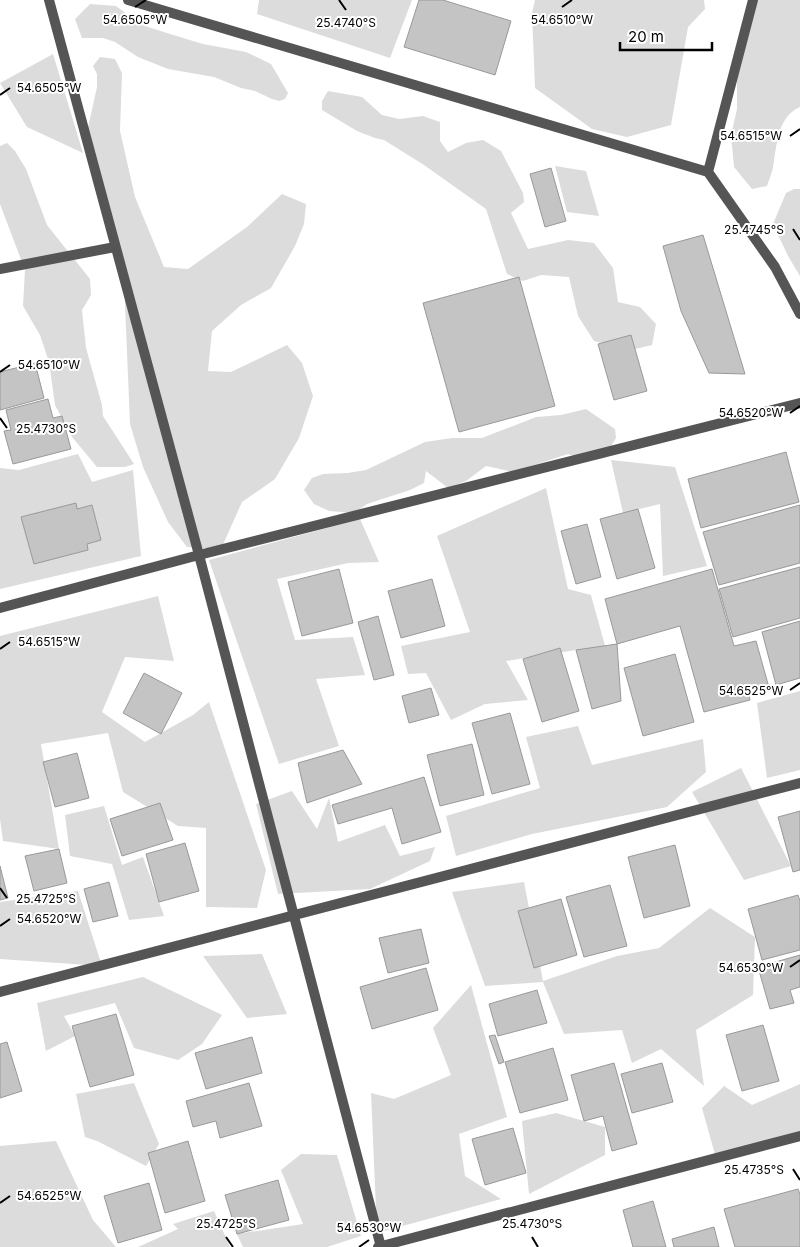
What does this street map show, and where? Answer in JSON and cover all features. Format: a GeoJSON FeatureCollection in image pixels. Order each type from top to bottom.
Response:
{"type":"FeatureCollection","features":[{"type":"Feature","properties":{"kind":"street"},"geometry":{"type":"LineString","coordinates":[[49,0],[199,555],[379,1247],[800,1136]]}},
{"type":"Feature","properties":{"kind":"street"},"geometry":{"type":"LineString","coordinates":[[128,0],[708,172],[775,267],[800,314]]}},
{"type":"Feature","properties":{"kind":"street"},"geometry":{"type":"LineString","coordinates":[[708,172],[753,0]]}},
{"type":"Feature","properties":{"kind":"street"},"geometry":{"type":"LineString","coordinates":[[0,269],[115,247]]}},
{"type":"Feature","properties":{"kind":"street"},"geometry":{"type":"LineString","coordinates":[[0,608],[199,555],[800,403]]}},
{"type":"Feature","properties":{"kind":"street"},"geometry":{"type":"LineString","coordinates":[[0,992],[800,784]]}},
{"type":"Feature","properties":{"kind":"shaded area"},"geometry":{"type":"Polygon","coordinates":[[[259,0],[412,0],[390,58],[257,14],[259,0]]]}},
{"type":"Feature","properties":{"kind":"shaded area"},"geometry":{"type":"Polygon","coordinates":[[[535,0],[704,0],[705,9],[688,27],[671,125],[627,137],[592,129],[535,88],[532,13],[535,0]]]}},
{"type":"Feature","properties":{"kind":"shaded area"},"geometry":{"type":"Polygon","coordinates":[[[749,0],[800,0],[800,107],[792,112],[779,132],[773,169],[767,186],[752,189],[734,167],[731,135],[737,109],[737,77],[749,0]]]}},
{"type":"Feature","properties":{"kind":"shaded area"},"geometry":{"type":"Polygon","coordinates":[[[90,4],[116,6],[142,25],[203,44],[246,52],[271,64],[288,93],[285,99],[279,101],[214,77],[168,69],[138,57],[115,42],[103,38],[82,38],[75,19],[90,4]]]}},
{"type":"Feature","properties":{"kind":"shaded area"},"geometry":{"type":"Polygon","coordinates":[[[53,54],[83,153],[27,127],[0,83],[53,54]]]}},
{"type":"Feature","properties":{"kind":"shaded area"},"geometry":{"type":"Polygon","coordinates":[[[100,57],[115,59],[122,73],[120,131],[135,197],[164,267],[188,269],[247,227],[282,194],[306,204],[304,224],[295,246],[271,288],[241,305],[212,331],[208,371],[231,372],[287,345],[302,363],[313,396],[299,438],[275,479],[242,502],[221,549],[187,547],[168,522],[143,467],[130,424],[124,280],[87,132],[97,87],[97,74],[93,66],[100,57]]]}},
{"type":"Feature","properties":{"kind":"shaded area"},"geometry":{"type":"Polygon","coordinates":[[[328,91],[362,97],[382,115],[399,119],[423,116],[440,122],[440,141],[448,152],[466,143],[483,140],[501,151],[523,193],[524,202],[511,213],[528,249],[568,240],[594,243],[613,268],[618,302],[640,307],[656,324],[652,345],[631,350],[594,341],[578,316],[569,277],[541,275],[523,281],[507,274],[486,209],[424,165],[384,140],[357,131],[322,110],[322,101],[328,91]]]}},
{"type":"Feature","properties":{"kind":"shaded area"},"geometry":{"type":"Polygon","coordinates":[[[7,143],[15,151],[26,169],[47,225],[90,279],[91,295],[82,310],[86,348],[102,405],[103,416],[134,464],[125,467],[97,467],[72,437],[55,405],[49,362],[40,335],[23,306],[25,270],[0,204],[0,146],[7,143]]]}},
{"type":"Feature","properties":{"kind":"shaded area"},"geometry":{"type":"Polygon","coordinates":[[[555,166],[586,171],[599,216],[567,212],[555,166]]]}},
{"type":"Feature","properties":{"kind":"shaded area"},"geometry":{"type":"Polygon","coordinates":[[[794,189],[800,189],[800,276],[773,224],[786,193],[794,189]]]}},
{"type":"Feature","properties":{"kind":"shaded area"},"geometry":{"type":"Polygon","coordinates":[[[586,409],[615,429],[616,438],[604,458],[588,461],[568,454],[513,472],[486,466],[466,481],[448,488],[426,471],[424,483],[410,490],[367,504],[354,513],[329,511],[314,504],[304,490],[312,478],[323,474],[366,470],[425,442],[452,438],[482,438],[536,417],[561,415],[586,409]]]}},
{"type":"Feature","properties":{"kind":"shaded area"},"geometry":{"type":"Polygon","coordinates":[[[78,454],[92,482],[133,470],[141,556],[0,589],[0,468],[19,470],[78,454]]]}},
{"type":"Feature","properties":{"kind":"shaded area"},"geometry":{"type":"Polygon","coordinates":[[[611,460],[675,467],[707,566],[663,576],[660,504],[623,513],[611,460]]]}},
{"type":"Feature","properties":{"kind":"shaded area"},"geometry":{"type":"Polygon","coordinates":[[[546,488],[568,589],[591,595],[607,653],[576,650],[506,661],[528,700],[485,704],[451,720],[426,673],[408,674],[401,646],[470,632],[437,536],[546,488]]]}},
{"type":"Feature","properties":{"kind":"shaded area"},"geometry":{"type":"Polygon","coordinates":[[[360,519],[379,562],[348,563],[277,579],[295,640],[353,637],[365,675],[316,679],[339,746],[279,764],[209,560],[360,519]]]}},
{"type":"Feature","properties":{"kind":"shaded area"},"geometry":{"type":"Polygon","coordinates":[[[158,596],[174,661],[125,657],[102,712],[145,742],[193,715],[209,702],[266,870],[257,908],[206,907],[206,828],[178,826],[123,792],[108,733],[41,744],[59,849],[3,841],[0,819],[0,636],[158,596]]]}},
{"type":"Feature","properties":{"kind":"shaded area"},"geometry":{"type":"Polygon","coordinates":[[[800,691],[800,770],[767,778],[757,703],[800,691]]]}},
{"type":"Feature","properties":{"kind":"shaded area"},"geometry":{"type":"Polygon","coordinates":[[[578,726],[592,765],[703,739],[706,772],[667,807],[532,834],[456,856],[446,816],[540,788],[526,737],[578,726]]]}},
{"type":"Feature","properties":{"kind":"shaded area"},"geometry":{"type":"Polygon","coordinates":[[[741,768],[791,866],[744,880],[692,792],[741,768]]]}},
{"type":"Feature","properties":{"kind":"shaded area"},"geometry":{"type":"Polygon","coordinates":[[[292,791],[317,829],[329,798],[338,842],[385,825],[400,856],[435,847],[430,861],[370,889],[278,894],[256,804],[292,791]]]}},
{"type":"Feature","properties":{"kind":"shaded area"},"geometry":{"type":"Polygon","coordinates":[[[104,806],[122,865],[143,857],[164,916],[129,920],[112,864],[70,856],[65,815],[104,806]]]}},
{"type":"Feature","properties":{"kind":"shaded area"},"geometry":{"type":"Polygon","coordinates":[[[524,882],[543,981],[617,956],[659,948],[710,908],[755,937],[753,995],[696,1030],[704,1086],[661,1049],[632,1063],[622,1030],[564,1034],[543,982],[485,986],[452,892],[524,882]]]}},
{"type":"Feature","properties":{"kind":"shaded area"},"geometry":{"type":"Polygon","coordinates":[[[78,891],[102,966],[0,959],[0,902],[78,891]]]}},
{"type":"Feature","properties":{"kind":"shaded area"},"geometry":{"type":"Polygon","coordinates":[[[262,954],[287,1014],[247,1018],[203,956],[262,954]]]}},
{"type":"Feature","properties":{"kind":"shaded area"},"geometry":{"type":"Polygon","coordinates":[[[143,977],[222,1015],[202,1044],[178,1060],[134,1048],[115,1003],[64,1016],[75,1036],[46,1051],[37,1003],[143,977]]]}},
{"type":"Feature","properties":{"kind":"shaded area"},"geometry":{"type":"Polygon","coordinates":[[[471,985],[507,1117],[459,1134],[465,1176],[501,1199],[377,1233],[371,1093],[394,1099],[451,1075],[433,1028],[471,985]]]}},
{"type":"Feature","properties":{"kind":"shaded area"},"geometry":{"type":"Polygon","coordinates":[[[134,1083],[159,1144],[146,1166],[97,1141],[85,1137],[76,1094],[134,1083]]]}},
{"type":"Feature","properties":{"kind":"shaded area"},"geometry":{"type":"Polygon","coordinates":[[[800,1084],[800,1136],[716,1158],[702,1108],[724,1086],[752,1105],[800,1084]]]}},
{"type":"Feature","properties":{"kind":"shaded area"},"geometry":{"type":"Polygon","coordinates":[[[556,1113],[605,1127],[605,1155],[529,1194],[522,1121],[556,1113]]]}},
{"type":"Feature","properties":{"kind":"shaded area"},"geometry":{"type":"Polygon","coordinates":[[[56,1141],[93,1220],[116,1247],[0,1247],[0,1146],[56,1141]]]}},
{"type":"Feature","properties":{"kind":"shaded area"},"geometry":{"type":"Polygon","coordinates":[[[301,1154],[337,1155],[361,1236],[327,1247],[243,1247],[237,1234],[303,1224],[281,1170],[301,1154]]]}},
{"type":"Feature","properties":{"kind":"shaded area"},"geometry":{"type":"Polygon","coordinates":[[[214,1211],[230,1247],[138,1247],[178,1229],[173,1224],[214,1211]]]}},
{"type":"Feature","properties":{"kind":"building"},"geometry":{"type":"Polygon","coordinates":[[[419,0],[443,0],[511,21],[495,75],[404,47],[419,0]]]}},
{"type":"Feature","properties":{"kind":"building"},"geometry":{"type":"Polygon","coordinates":[[[551,168],[566,221],[545,227],[530,174],[551,168]]]}},
{"type":"Feature","properties":{"kind":"building"},"geometry":{"type":"Polygon","coordinates":[[[703,235],[745,374],[709,373],[681,311],[663,246],[703,235]]]}},
{"type":"Feature","properties":{"kind":"building"},"geometry":{"type":"Polygon","coordinates":[[[519,277],[555,406],[459,432],[423,303],[519,277]]]}},
{"type":"Feature","properties":{"kind":"building"},"geometry":{"type":"Polygon","coordinates":[[[631,335],[647,391],[614,400],[598,344],[631,335]]]}},
{"type":"Feature","properties":{"kind":"building"},"geometry":{"type":"Polygon","coordinates":[[[35,363],[44,398],[0,410],[0,372],[35,363]]]}},
{"type":"Feature","properties":{"kind":"building"},"geometry":{"type":"Polygon","coordinates":[[[48,399],[53,418],[62,416],[71,449],[13,464],[4,431],[11,430],[6,410],[48,399]]]}},
{"type":"Feature","properties":{"kind":"building"},"geometry":{"type":"Polygon","coordinates":[[[786,452],[799,502],[701,528],[688,479],[786,452]]]}},
{"type":"Feature","properties":{"kind":"building"},"geometry":{"type":"Polygon","coordinates":[[[76,503],[77,509],[92,505],[101,540],[87,544],[88,550],[34,564],[21,517],[76,503]]]}},
{"type":"Feature","properties":{"kind":"building"},"geometry":{"type":"Polygon","coordinates":[[[800,505],[800,563],[719,585],[703,532],[800,505]]]}},
{"type":"Feature","properties":{"kind":"building"},"geometry":{"type":"Polygon","coordinates":[[[638,509],[655,568],[617,579],[600,519],[638,509]]]}},
{"type":"Feature","properties":{"kind":"building"},"geometry":{"type":"Polygon","coordinates":[[[587,524],[601,577],[576,584],[561,531],[587,524]]]}},
{"type":"Feature","properties":{"kind":"building"},"geometry":{"type":"Polygon","coordinates":[[[800,567],[800,618],[733,637],[719,589],[800,567]]]}},
{"type":"Feature","properties":{"kind":"building"},"geometry":{"type":"Polygon","coordinates":[[[339,569],[353,623],[302,636],[288,582],[339,569]]]}},
{"type":"Feature","properties":{"kind":"building"},"geometry":{"type":"Polygon","coordinates":[[[712,569],[734,646],[756,641],[768,684],[747,689],[750,700],[704,712],[680,626],[617,644],[605,599],[712,569]]]}},
{"type":"Feature","properties":{"kind":"building"},"geometry":{"type":"Polygon","coordinates":[[[432,579],[445,626],[401,638],[388,591],[432,579]]]}},
{"type":"Feature","properties":{"kind":"building"},"geometry":{"type":"Polygon","coordinates":[[[378,616],[394,675],[374,680],[358,622],[378,616]]]}},
{"type":"Feature","properties":{"kind":"building"},"geometry":{"type":"Polygon","coordinates":[[[800,621],[800,678],[776,685],[762,632],[800,621]]]}},
{"type":"Feature","properties":{"kind":"building"},"geometry":{"type":"Polygon","coordinates":[[[617,644],[621,701],[592,709],[576,650],[617,644]]]}},
{"type":"Feature","properties":{"kind":"building"},"geometry":{"type":"Polygon","coordinates":[[[560,648],[579,711],[542,722],[523,659],[560,648]]]}},
{"type":"Feature","properties":{"kind":"building"},"geometry":{"type":"Polygon","coordinates":[[[675,654],[694,722],[643,736],[624,668],[675,654]]]}},
{"type":"Feature","properties":{"kind":"building"},"geometry":{"type":"Polygon","coordinates":[[[144,673],[182,693],[161,734],[123,713],[144,673]]]}},
{"type":"Feature","properties":{"kind":"building"},"geometry":{"type":"Polygon","coordinates":[[[431,688],[439,715],[409,723],[402,696],[431,688]]]}},
{"type":"Feature","properties":{"kind":"building"},"geometry":{"type":"Polygon","coordinates":[[[510,713],[530,784],[492,794],[472,723],[510,713]]]}},
{"type":"Feature","properties":{"kind":"building"},"geometry":{"type":"Polygon","coordinates":[[[472,744],[484,795],[440,806],[427,755],[472,744]]]}},
{"type":"Feature","properties":{"kind":"building"},"geometry":{"type":"Polygon","coordinates":[[[343,750],[362,784],[307,803],[298,763],[343,750]]]}},
{"type":"Feature","properties":{"kind":"building"},"geometry":{"type":"Polygon","coordinates":[[[77,753],[89,798],[55,807],[43,762],[77,753]]]}},
{"type":"Feature","properties":{"kind":"building"},"geometry":{"type":"Polygon","coordinates":[[[424,777],[441,832],[402,844],[392,808],[338,824],[332,805],[424,777]]]}},
{"type":"Feature","properties":{"kind":"building"},"geometry":{"type":"Polygon","coordinates":[[[160,803],[173,840],[122,856],[110,819],[160,803]]]}},
{"type":"Feature","properties":{"kind":"building"},"geometry":{"type":"Polygon","coordinates":[[[800,811],[800,870],[793,872],[778,817],[800,811]]]}},
{"type":"Feature","properties":{"kind":"building"},"geometry":{"type":"Polygon","coordinates":[[[185,843],[199,891],[159,902],[146,854],[185,843]]]}},
{"type":"Feature","properties":{"kind":"building"},"geometry":{"type":"Polygon","coordinates":[[[675,845],[690,906],[644,918],[628,857],[675,845]]]}},
{"type":"Feature","properties":{"kind":"building"},"geometry":{"type":"Polygon","coordinates":[[[59,849],[67,883],[34,891],[25,856],[59,849]]]}},
{"type":"Feature","properties":{"kind":"building"},"geometry":{"type":"Polygon","coordinates":[[[0,866],[8,898],[0,900],[0,866]]]}},
{"type":"Feature","properties":{"kind":"building"},"geometry":{"type":"Polygon","coordinates":[[[109,882],[118,916],[93,922],[84,889],[109,882]]]}},
{"type":"Feature","properties":{"kind":"building"},"geometry":{"type":"Polygon","coordinates":[[[610,885],[627,946],[584,957],[566,897],[610,885]]]}},
{"type":"Feature","properties":{"kind":"building"},"geometry":{"type":"Polygon","coordinates":[[[798,895],[800,901],[800,950],[762,960],[748,909],[798,895]]]}},
{"type":"Feature","properties":{"kind":"building"},"geometry":{"type":"Polygon","coordinates":[[[561,899],[577,955],[534,968],[518,911],[561,899]]]}},
{"type":"Feature","properties":{"kind":"building"},"geometry":{"type":"Polygon","coordinates":[[[421,929],[429,963],[388,973],[379,938],[421,929]]]}},
{"type":"Feature","properties":{"kind":"building"},"geometry":{"type":"Polygon","coordinates":[[[800,955],[800,987],[790,990],[794,1003],[770,1009],[758,967],[800,955]]]}},
{"type":"Feature","properties":{"kind":"building"},"geometry":{"type":"Polygon","coordinates":[[[426,968],[438,1010],[372,1029],[360,987],[426,968]]]}},
{"type":"Feature","properties":{"kind":"building"},"geometry":{"type":"Polygon","coordinates":[[[537,990],[547,1023],[498,1036],[489,1004],[537,990]]]}},
{"type":"Feature","properties":{"kind":"building"},"geometry":{"type":"Polygon","coordinates":[[[116,1014],[134,1075],[90,1087],[72,1026],[116,1014]]]}},
{"type":"Feature","properties":{"kind":"building"},"geometry":{"type":"Polygon","coordinates":[[[763,1025],[779,1081],[742,1091],[726,1035],[763,1025]]]}},
{"type":"Feature","properties":{"kind":"building"},"geometry":{"type":"Polygon","coordinates":[[[495,1035],[504,1062],[499,1064],[489,1036],[495,1035]]]}},
{"type":"Feature","properties":{"kind":"building"},"geometry":{"type":"Polygon","coordinates":[[[252,1037],[262,1073],[206,1089],[195,1053],[252,1037]]]}},
{"type":"Feature","properties":{"kind":"building"},"geometry":{"type":"Polygon","coordinates":[[[7,1042],[22,1091],[0,1098],[0,1044],[7,1042]]]}},
{"type":"Feature","properties":{"kind":"building"},"geometry":{"type":"Polygon","coordinates":[[[553,1048],[568,1100],[520,1113],[505,1062],[553,1048]]]}},
{"type":"Feature","properties":{"kind":"building"},"geometry":{"type":"Polygon","coordinates":[[[614,1063],[637,1144],[612,1151],[603,1116],[584,1121],[571,1075],[614,1063]]]}},
{"type":"Feature","properties":{"kind":"building"},"geometry":{"type":"Polygon","coordinates":[[[662,1063],[673,1102],[632,1113],[621,1074],[662,1063]]]}},
{"type":"Feature","properties":{"kind":"building"},"geometry":{"type":"Polygon","coordinates":[[[249,1083],[262,1126],[220,1138],[216,1121],[193,1127],[186,1101],[249,1083]]]}},
{"type":"Feature","properties":{"kind":"building"},"geometry":{"type":"Polygon","coordinates":[[[513,1128],[526,1173],[485,1185],[472,1139],[513,1128]]]}},
{"type":"Feature","properties":{"kind":"building"},"geometry":{"type":"Polygon","coordinates":[[[188,1141],[205,1201],[165,1213],[148,1153],[188,1141]]]}},
{"type":"Feature","properties":{"kind":"building"},"geometry":{"type":"Polygon","coordinates":[[[278,1180],[289,1220],[237,1234],[225,1195],[278,1180]]]}},
{"type":"Feature","properties":{"kind":"building"},"geometry":{"type":"Polygon","coordinates":[[[149,1183],[162,1230],[118,1243],[104,1196],[149,1183]]]}},
{"type":"Feature","properties":{"kind":"building"},"geometry":{"type":"Polygon","coordinates":[[[798,1189],[800,1194],[800,1247],[735,1247],[724,1209],[798,1189]]]}},
{"type":"Feature","properties":{"kind":"building"},"geometry":{"type":"Polygon","coordinates":[[[653,1201],[666,1247],[633,1247],[623,1210],[653,1201]]]}},
{"type":"Feature","properties":{"kind":"building"},"geometry":{"type":"Polygon","coordinates":[[[714,1227],[719,1247],[674,1247],[672,1239],[714,1227]]]}}]}
